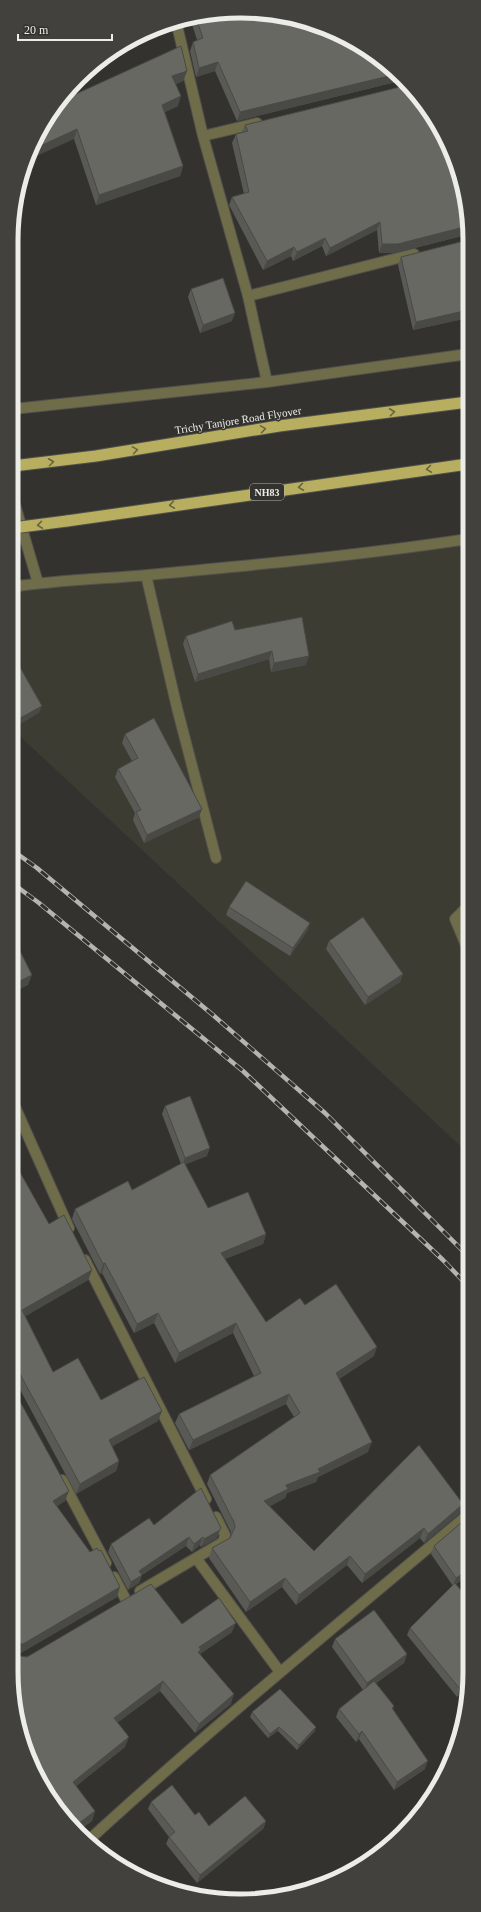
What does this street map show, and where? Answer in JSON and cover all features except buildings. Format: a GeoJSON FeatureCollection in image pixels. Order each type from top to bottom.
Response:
{"type":"FeatureCollection","features":[{"type":"Feature","properties":{"kind":"highway","name":"Trichy Tanjore Road Flyover"},"geometry":{"type":"LineString","coordinates":[[18,465],[96,456],[279,426],[463,403]]}},
{"type":"Feature","properties":{"kind":"highway","name":"NH83"},"geometry":{"type":"LineString","coordinates":[[18,527],[463,465]]}},
{"type":"Feature","properties":{"kind":"street"},"geometry":{"type":"LineString","coordinates":[[178,28],[203,136],[248,296],[267,382]]}},
{"type":"Feature","properties":{"kind":"street"},"geometry":{"type":"LineString","coordinates":[[203,136],[264,121]]}},
{"type":"Feature","properties":{"kind":"street"},"geometry":{"type":"LineString","coordinates":[[248,296],[422,252]]}},
{"type":"Feature","properties":{"kind":"street"},"geometry":{"type":"LineString","coordinates":[[18,408],[267,382],[463,355]]}},
{"type":"Feature","properties":{"kind":"street"},"geometry":{"type":"LineString","coordinates":[[18,515],[38,583]]}},
{"type":"Feature","properties":{"kind":"street"},"geometry":{"type":"LineString","coordinates":[[18,586],[38,583],[146,575],[374,553],[463,540]]}},
{"type":"Feature","properties":{"kind":"street"},"geometry":{"type":"LineString","coordinates":[[146,575],[177,708],[216,858]]}},
{"type":"Feature","properties":{"kind":"street"},"geometry":{"type":"LineString","coordinates":[[463,911],[455,918],[463,938]]}},
{"type":"Feature","properties":{"kind":"street"},"geometry":{"type":"LineString","coordinates":[[18,1113],[74,1238]]}},
{"type":"Feature","properties":{"kind":"street"},"geometry":{"type":"LineString","coordinates":[[56,1469],[123,1602],[223,1542],[224,1535],[81,1252]]}},
{"type":"Feature","properties":{"kind":"street"},"geometry":{"type":"LineString","coordinates":[[92,1837],[165,1770],[463,1519]]}},
{"type":"Feature","properties":{"kind":"street"},"geometry":{"type":"LineString","coordinates":[[196,1558],[280,1672]]}},
{"type":"Feature","properties":{"kind":"shaded area"},"geometry":{"type":"Polygon","coordinates":[[[463,542],[463,1148],[18,735],[18,580],[463,542]]]}},
{"type":"Feature","properties":{"kind":"railway"},"geometry":{"type":"LineString","coordinates":[[18,854],[37,868],[213,1015],[325,1113],[463,1251]]}},
{"type":"Feature","properties":{"kind":"railway"},"geometry":{"type":"LineString","coordinates":[[18,887],[39,903],[243,1071],[443,1260],[463,1281]]}}]}
